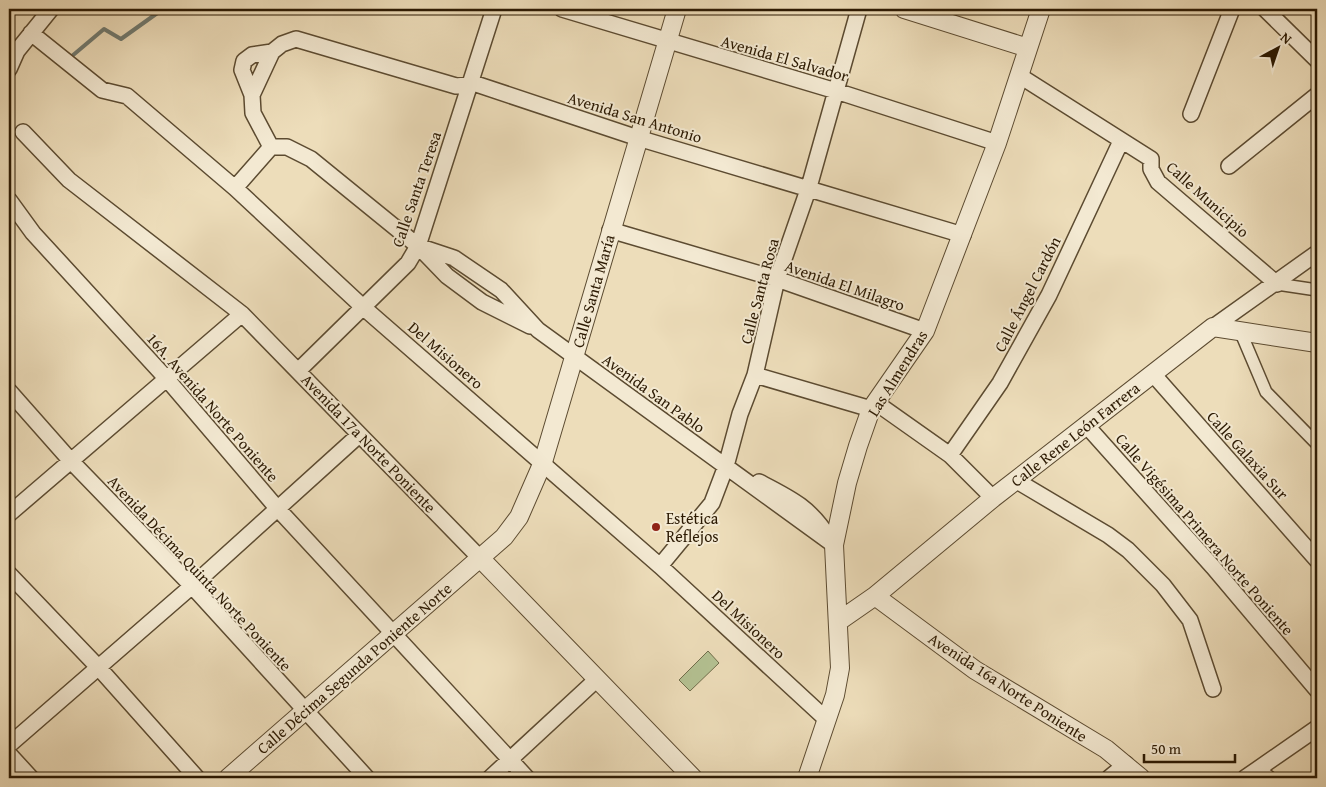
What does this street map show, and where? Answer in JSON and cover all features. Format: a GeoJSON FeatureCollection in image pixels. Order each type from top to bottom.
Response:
{"type":"FeatureCollection","features":[{"type":"Feature","properties":{"kind":"street"},"geometry":{"type":"LineString","coordinates":[[9,69],[13,47],[31,33],[51,9]]}},
{"type":"Feature","properties":{"kind":"street","name":"Calle Santa Teresa"},"geometry":{"type":"LineString","coordinates":[[299,370],[408,263],[418,246],[494,9]]}},
{"type":"Feature","properties":{"kind":"street","name":"Avenida El Salvador"},"geometry":{"type":"LineString","coordinates":[[562,9],[667,42],[836,91],[997,143]]}},
{"type":"Feature","properties":{"kind":"street","name":"Calle Santa María"},"geometry":{"type":"LineString","coordinates":[[480,558],[504,537],[519,517],[542,462],[677,9]]}},
{"type":"Feature","properties":{"kind":"street","name":"Calle Santa Rosa"},"geometry":{"type":"LineString","coordinates":[[660,566],[712,503],[726,466],[740,414],[754,376],[777,279],[809,188],[858,9]]}},
{"type":"Feature","properties":{"kind":"street"},"geometry":{"type":"LineString","coordinates":[[904,9],[1028,48]]}},
{"type":"Feature","properties":{"kind":"street","name":"Las Almendras"},"geometry":{"type":"LineString","coordinates":[[807,778],[827,720],[840,668],[834,545],[847,483],[873,406],[925,331],[997,143],[1042,9]]}},
{"type":"Feature","properties":{"kind":"street"},"geometry":{"type":"LineString","coordinates":[[1191,114],[1232,9]]}},
{"type":"Feature","properties":{"kind":"street"},"geometry":{"type":"LineString","coordinates":[[1264,9],[1317,60]]}},
{"type":"Feature","properties":{"kind":"street","name":"Del Misionero"},"geometry":{"type":"LineString","coordinates":[[31,33],[102,90],[127,96],[235,188],[364,308],[660,566],[827,720]]}},
{"type":"Feature","properties":{"kind":"street","name":"Avenida San Antonio"},"geometry":{"type":"LineString","coordinates":[[272,52],[282,44],[296,39],[456,86],[476,84],[638,138],[963,235]]}},
{"type":"Feature","properties":{"kind":"street"},"geometry":{"type":"LineString","coordinates":[[235,188],[271,147],[253,113],[252,94],[242,70],[244,61],[252,55],[272,52]]}},
{"type":"Feature","properties":{"kind":"street"},"geometry":{"type":"LineString","coordinates":[[252,94],[272,52]]}},
{"type":"Feature","properties":{"kind":"street","name":"Calle Municipio"},"geometry":{"type":"LineString","coordinates":[[1020,76],[1151,159],[1151,169],[1158,182],[1277,284]]}},
{"type":"Feature","properties":{"kind":"street"},"geometry":{"type":"LineString","coordinates":[[1229,166],[1317,95]]}},
{"type":"Feature","properties":{"kind":"street","name":"Avenida 17a Norte Poniente"},"geometry":{"type":"LineString","coordinates":[[23,132],[69,180],[242,314],[299,370],[359,435],[693,778]]}},
{"type":"Feature","properties":{"kind":"street","name":"Calle Ángel Cardón"},"geometry":{"type":"LineString","coordinates":[[950,455],[1000,383],[1039,313],[1121,141]]}},
{"type":"Feature","properties":{"kind":"street","name":"Avenida San Pablo"},"geometry":{"type":"LineString","coordinates":[[271,147],[287,148],[311,159],[418,246],[447,276],[482,302],[538,330],[726,466],[800,504],[818,521],[834,545]]}},
{"type":"Feature","properties":{"kind":"street","name":"16A. Avenida Norte Poniente"},"geometry":{"type":"LineString","coordinates":[[9,200],[33,233],[166,378],[277,508],[527,778]]}},
{"type":"Feature","properties":{"kind":"street","name":"Avenida El Milagro"},"geometry":{"type":"LineString","coordinates":[[610,230],[777,279],[925,331]]}},
{"type":"Feature","properties":{"kind":"street","name":"Avenida San Pablo"},"geometry":{"type":"LineString","coordinates":[[418,246],[454,258],[501,290],[538,330]]}},
{"type":"Feature","properties":{"kind":"street","name":"Calle Rene León Farrera"},"geometry":{"type":"LineString","coordinates":[[839,622],[876,596],[993,498],[1086,425],[1213,327],[1277,284],[1317,253]]}},
{"type":"Feature","properties":{"kind":"street"},"geometry":{"type":"LineString","coordinates":[[1277,284],[1317,290]]}},
{"type":"Feature","properties":{"kind":"street"},"geometry":{"type":"LineString","coordinates":[[9,514],[242,314]]}},
{"type":"Feature","properties":{"kind":"street"},"geometry":{"type":"LineString","coordinates":[[1213,327],[1241,333],[1317,343]]}},
{"type":"Feature","properties":{"kind":"street"},"geometry":{"type":"LineString","coordinates":[[1241,333],[1266,392],[1317,444]]}},
{"type":"Feature","properties":{"kind":"street","name":"Calle Galaxia Sur"},"geometry":{"type":"LineString","coordinates":[[1153,374],[1317,560]]}},
{"type":"Feature","properties":{"kind":"street"},"geometry":{"type":"LineString","coordinates":[[754,376],[873,406],[950,455],[993,498]]}},
{"type":"Feature","properties":{"kind":"street","name":"Avenida Décima Quinta Norte Poniente"},"geometry":{"type":"LineString","coordinates":[[9,391],[70,460],[192,586],[366,778]]}},
{"type":"Feature","properties":{"kind":"street","name":"Calle Vigésima Primera Norte Poniente"},"geometry":{"type":"LineString","coordinates":[[1086,425],[1213,567],[1317,690]]}},
{"type":"Feature","properties":{"kind":"street"},"geometry":{"type":"LineString","coordinates":[[9,744],[192,586],[359,435]]}},
{"type":"Feature","properties":{"kind":"street"},"geometry":{"type":"LineString","coordinates":[[1017,480],[1108,535],[1128,550],[1163,585],[1190,620],[1213,689]]}},
{"type":"Feature","properties":{"kind":"street","name":"Calle Décima Segunda Poniente Norte"},"geometry":{"type":"LineString","coordinates":[[228,778],[480,558]]}},
{"type":"Feature","properties":{"kind":"street"},"geometry":{"type":"LineString","coordinates":[[9,574],[99,668],[197,778]]}},
{"type":"Feature","properties":{"kind":"street","name":"Avenida 16a Norte Poniente"},"geometry":{"type":"LineString","coordinates":[[876,596],[974,670],[1092,740],[1126,764],[1141,778]]}},
{"type":"Feature","properties":{"kind":"street"},"geometry":{"type":"LineString","coordinates":[[490,778],[596,680]]}},
{"type":"Feature","properties":{"kind":"street"},"geometry":{"type":"LineString","coordinates":[[1245,778],[1317,728]]}},
{"type":"Feature","properties":{"kind":"street"},"geometry":{"type":"LineString","coordinates":[[9,754],[31,778]]}},
{"type":"Feature","properties":{"kind":"street"},"geometry":{"type":"LineString","coordinates":[[1109,778],[1126,764]]}},
{"type":"Feature","properties":{"kind":"street"},"geometry":{"type":"LineString","coordinates":[[1258,769],[1272,778]]}},
{"type":"Feature","properties":{"kind":"green space"},"geometry":{"type":"Polygon","coordinates":[[[708,651],[719,663],[690,691],[679,680],[708,651]]]}},
{"type":"Feature","properties":{"kind":"waterway"},"geometry":{"type":"LineString","coordinates":[[72,56],[104,29],[121,39],[163,9]]}},
{"type":"Feature","properties":{"kind":"place","name":"Estética Reflejos"},"geometry":{"type":"Point","coordinates":[656,527]}}]}
